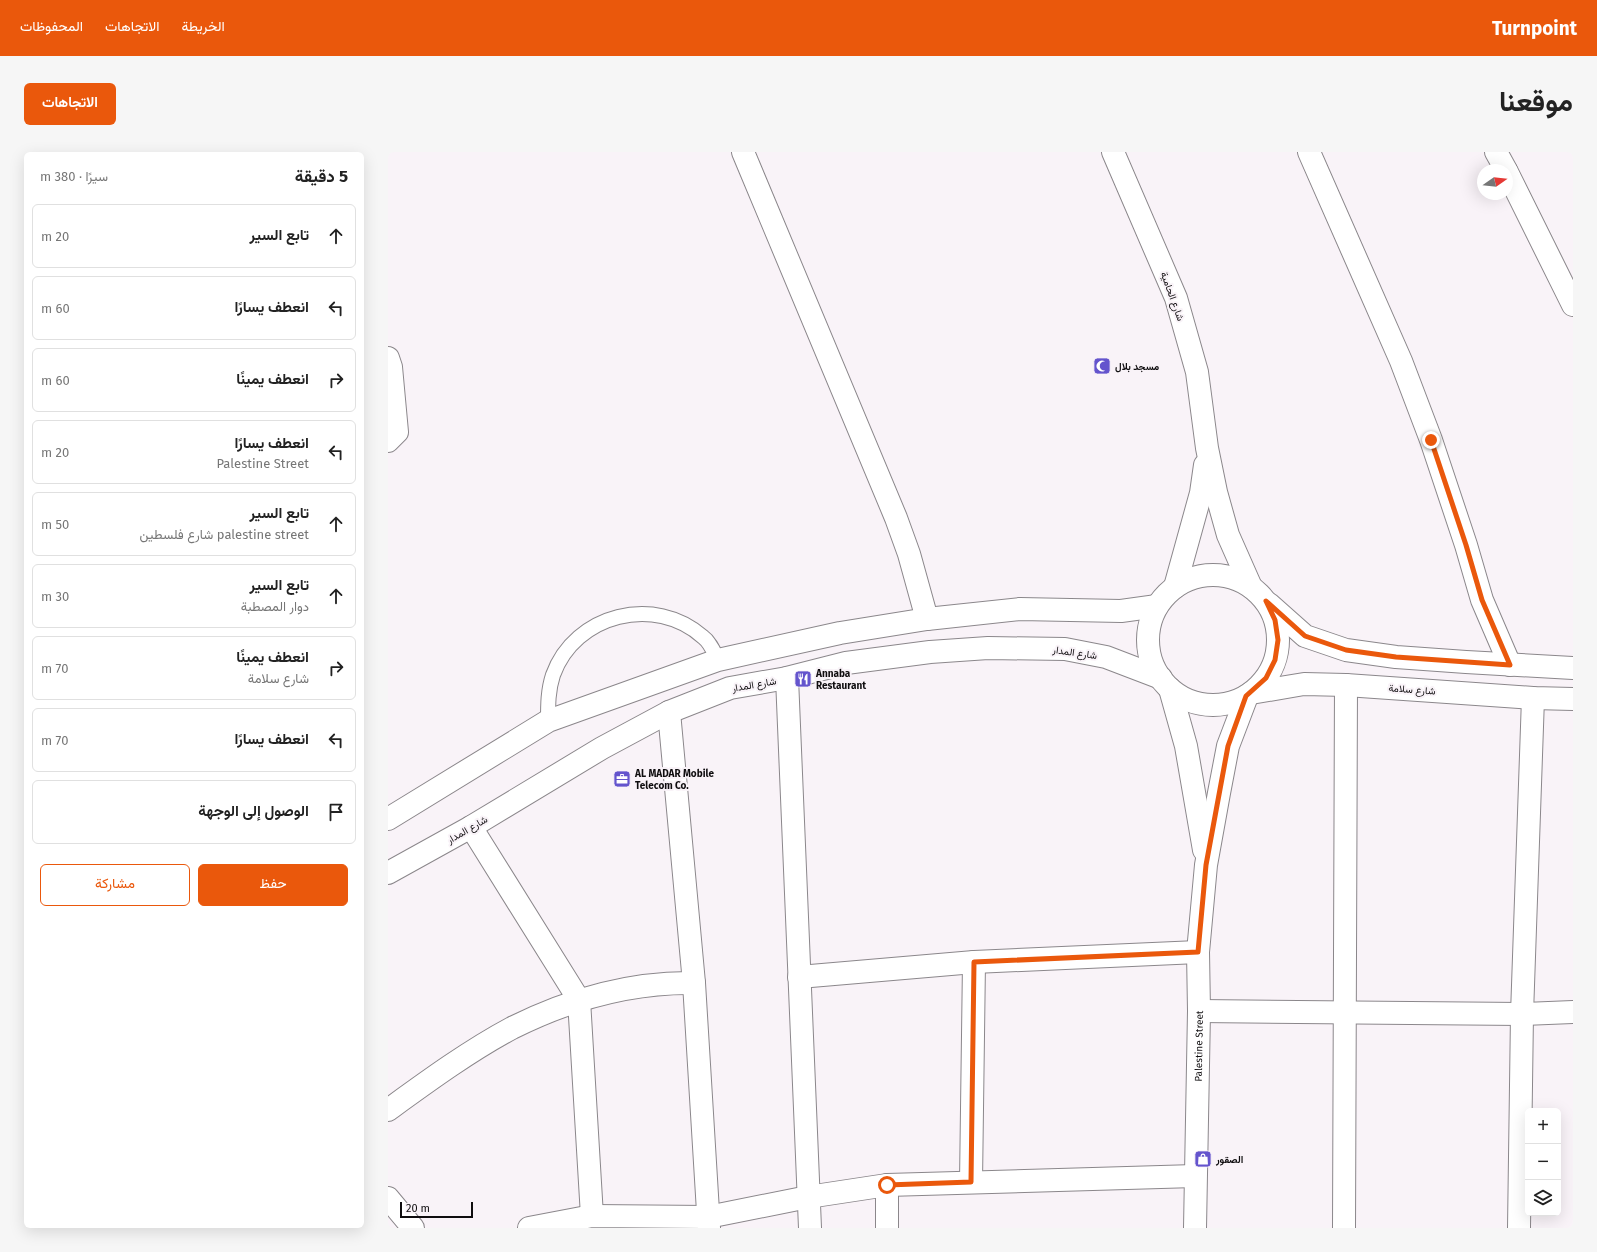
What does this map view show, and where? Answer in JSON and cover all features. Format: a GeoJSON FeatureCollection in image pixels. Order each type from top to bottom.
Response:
{"type":"FeatureCollection","features":[{"type":"Feature","properties":{"kind":"street"},"geometry":{"type":"LineString","coordinates":[[743,152],[896,518],[909,554],[927,620]]}},
{"type":"Feature","properties":{"kind":"street"},"geometry":{"type":"LineString","coordinates":[[1309,152],[1401,361],[1431,440],[1466,545],[1482,600],[1510,665]]}},
{"type":"Feature","properties":{"kind":"street"},"geometry":{"type":"LineString","coordinates":[[1496,152],[1502,164]]}},
{"type":"Feature","properties":{"kind":"street","name":"شارع الحامية"},"geometry":{"type":"LineString","coordinates":[[1120,154],[1176,298],[1197,372],[1207,448]]}},
{"type":"Feature","properties":{"kind":"street"},"geometry":{"type":"LineString","coordinates":[[1513,185],[1573,305]]}},
{"type":"Feature","properties":{"kind":"street"},"geometry":{"type":"LineString","coordinates":[[388,358],[397,432],[388,441]]}},
{"type":"Feature","properties":{"kind":"street"},"geometry":{"type":"LineString","coordinates":[[1175,587],[1201,493],[1207,448]]}},
{"type":"Feature","properties":{"kind":"street"},"geometry":{"type":"LineString","coordinates":[[1166,683],[1184,698],[1199,703],[1216,705],[1232,702],[1249,694],[1266,678],[1275,660],[1278,640],[1275,620],[1258,594],[1228,535],[1216,492],[1207,448]]}},
{"type":"Feature","properties":{"kind":"street"},"geometry":{"type":"LineString","coordinates":[[1206,865],[1186,746],[1166,683],[1152,661],[1148,643],[1150,624],[1157,606],[1175,587],[1200,576],[1226,576],[1258,594],[1305,636],[1346,650],[1396,657],[1573,668]]}},
{"type":"Feature","properties":{"kind":"street"},"geometry":{"type":"LineString","coordinates":[[388,819],[548,721],[718,660],[840,633],[1020,608],[1121,611],[1157,606]]}},
{"type":"Feature","properties":{"kind":"street","name":"شارع المدار"},"geometry":{"type":"LineString","coordinates":[[388,873],[471,827],[602,748],[669,712],[730,688],[787,678],[846,663],[930,652],[1021,647],[1065,649],[1106,657],[1166,683]]}},
{"type":"Feature","properties":{"kind":"street"},"geometry":{"type":"LineString","coordinates":[[787,678],[798,977],[810,1228]]}},
{"type":"Feature","properties":{"kind":"street","name":"شارع سلامة"},"geometry":{"type":"LineString","coordinates":[[1249,694],[1304,684],[1346,685],[1533,698],[1573,699]]}},
{"type":"Feature","properties":{"kind":"street"},"geometry":{"type":"LineString","coordinates":[[1344,1228],[1346,685]]}},
{"type":"Feature","properties":{"kind":"street"},"geometry":{"type":"LineString","coordinates":[[1206,865],[1228,746],[1249,694]]}},
{"type":"Feature","properties":{"kind":"street"},"geometry":{"type":"LineString","coordinates":[[1519,1228],[1522,1014],[1533,698]]}},
{"type":"Feature","properties":{"kind":"street"},"geometry":{"type":"LineString","coordinates":[[669,712],[694,984],[709,1223]]}},
{"type":"Feature","properties":{"kind":"street"},"geometry":{"type":"LineString","coordinates":[[471,827],[578,1000],[592,1216]]}},
{"type":"Feature","properties":{"kind":"street","name":"Palestine Street"},"geometry":{"type":"LineString","coordinates":[[1196,1228],[1195,1176],[1199,1011],[1198,952],[1206,865]]}},
{"type":"Feature","properties":{"kind":"street"},"geometry":{"type":"LineString","coordinates":[[798,977],[974,962],[1198,952]]}},
{"type":"Feature","properties":{"kind":"street"},"geometry":{"type":"LineString","coordinates":[[971,1182],[974,962]]}},
{"type":"Feature","properties":{"kind":"street"},"geometry":{"type":"LineString","coordinates":[[388,1110],[469,1054],[512,1028],[578,1000],[639,987],[667,983],[694,984]]}},
{"type":"Feature","properties":{"kind":"street"},"geometry":{"type":"LineString","coordinates":[[1199,1011],[1522,1014],[1573,1012]]}},
{"type":"Feature","properties":{"kind":"street"},"geometry":{"type":"LineString","coordinates":[[529,1228],[592,1216],[709,1223],[808,1197],[887,1185],[1195,1176]]}},
{"type":"Feature","properties":{"kind":"street"},"geometry":{"type":"LineString","coordinates":[[887,1185],[887,1228]]}},
{"type":"Feature","properties":{"kind":"street"},"geometry":{"type":"LineString","coordinates":[[388,1198],[413,1228]]}},
{"type":"Feature","properties":{"kind":"lane"},"geometry":{"type":"LineString","coordinates":[[548,721],[548,696],[553,676],[562,657],[575,641],[590,628],[609,619],[636,614],[669,617],[688,626],[705,637],[718,660]]}},
{"type":"Feature","properties":{"kind":"place","name":"مسجد بلال"},"geometry":{"type":"Point","coordinates":[1102,366]}},
{"type":"Feature","properties":{"kind":"place","name":"Annaba Restaurant"},"geometry":{"type":"Point","coordinates":[803,679]}},
{"type":"Feature","properties":{"kind":"place","name":"AL MADAR Mobile Telecom Co."},"geometry":{"type":"Point","coordinates":[622,779]}},
{"type":"Feature","properties":{"kind":"place","name":"الصقور"},"geometry":{"type":"Point","coordinates":[1203,1159]}},
{"type":"Feature","properties":{"kind":"route"},"geometry":{"type":"LineString","coordinates":[[887,1185],[971,1182],[974,962],[1198,952],[1206,865],[1228,746],[1246,696],[1266,678],[1275,660],[1278,640],[1275,620],[1266,601],[1305,636],[1346,650],[1396,657],[1510,665],[1482,600],[1466,545],[1431,440]]}}]}
